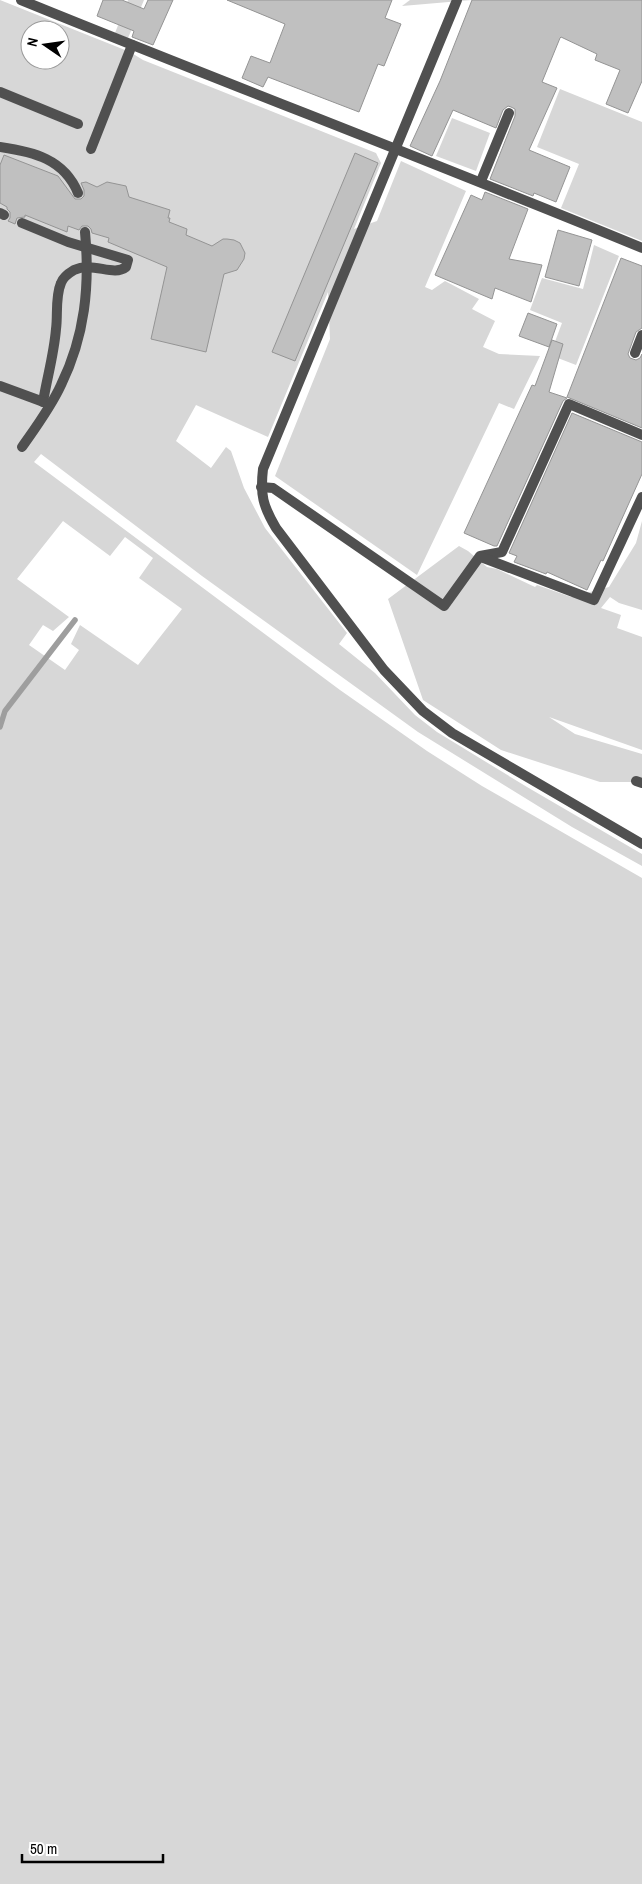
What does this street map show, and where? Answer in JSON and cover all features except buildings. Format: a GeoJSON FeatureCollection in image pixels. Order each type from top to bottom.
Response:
{"type":"FeatureCollection","features":[{"type":"Feature","properties":{"kind":"street"},"geometry":{"type":"LineString","coordinates":[[21,0],[481,182],[642,248]]}},
{"type":"Feature","properties":{"kind":"street"},"geometry":{"type":"LineString","coordinates":[[457,0],[263,469],[261,487],[267,512],[276,528],[384,670],[422,711],[452,733],[642,844]]}},
{"type":"Feature","properties":{"kind":"street"},"geometry":{"type":"LineString","coordinates":[[91,149],[132,45]]}},
{"type":"Feature","properties":{"kind":"street"},"geometry":{"type":"LineString","coordinates":[[0,92],[78,124]]}},
{"type":"Feature","properties":{"kind":"street"},"geometry":{"type":"LineString","coordinates":[[481,182],[509,113]]}},
{"type":"Feature","properties":{"kind":"street"},"geometry":{"type":"LineString","coordinates":[[0,147],[35,154],[57,164],[73,181],[78,194]]}},
{"type":"Feature","properties":{"kind":"street"},"geometry":{"type":"LineString","coordinates":[[22,223],[68,242],[128,260],[126,267],[122,270],[116,271],[93,266],[83,267],[66,275],[61,282],[46,403]]}},
{"type":"Feature","properties":{"kind":"street"},"geometry":{"type":"LineString","coordinates":[[22,447],[46,403],[61,386],[75,349],[83,316],[88,282],[85,232]]}},
{"type":"Feature","properties":{"kind":"street"},"geometry":{"type":"LineString","coordinates":[[634,353],[642,335]]}},
{"type":"Feature","properties":{"kind":"street"},"geometry":{"type":"LineString","coordinates":[[0,386],[46,403]]}},
{"type":"Feature","properties":{"kind":"street"},"geometry":{"type":"LineString","coordinates":[[261,487],[273,488],[444,606],[480,556],[502,552],[569,404],[642,435]]}},
{"type":"Feature","properties":{"kind":"street"},"geometry":{"type":"LineString","coordinates":[[480,556],[594,600],[642,497]]}},
{"type":"Feature","properties":{"kind":"shaded area"},"geometry":{"type":"Polygon","coordinates":[[[0,0],[50,20],[20,20],[20,70],[70,70],[70,28],[130,52],[143,60],[376,153],[381,163],[354,229],[377,221],[401,161],[466,191],[425,287],[432,290],[445,281],[479,299],[472,309],[495,321],[483,347],[499,354],[540,356],[514,409],[499,403],[417,575],[275,476],[330,339],[328,292],[268,437],[196,405],[176,441],[211,468],[226,447],[231,451],[244,488],[265,528],[347,633],[339,644],[375,673],[415,715],[437,732],[642,854],[642,866],[572,827],[418,732],[202,576],[41,454],[34,462],[340,690],[427,751],[482,786],[642,878],[642,1884],[0,1884],[0,0]],[[63,521],[17,579],[69,617],[53,631],[43,625],[29,645],[65,670],[79,650],[71,644],[80,625],[138,665],[182,609],[139,578],[153,558],[125,537],[110,556],[63,521]]]}},
{"type":"Feature","properties":{"kind":"shaded area"},"geometry":{"type":"Polygon","coordinates":[[[128,0],[144,0],[128,38],[115,33],[128,0]]]}},
{"type":"Feature","properties":{"kind":"shaded area"},"geometry":{"type":"Polygon","coordinates":[[[410,0],[472,0],[402,6],[410,0]]]}},
{"type":"Feature","properties":{"kind":"shaded area"},"geometry":{"type":"Polygon","coordinates":[[[560,89],[642,122],[642,241],[561,208],[579,164],[537,147],[560,89]]]}},
{"type":"Feature","properties":{"kind":"shaded area"},"geometry":{"type":"Polygon","coordinates":[[[452,118],[490,133],[476,171],[436,156],[452,118]]]}},
{"type":"Feature","properties":{"kind":"shaded area"},"geometry":{"type":"Polygon","coordinates":[[[594,245],[619,256],[576,365],[550,355],[562,323],[530,310],[542,278],[583,289],[594,245]]]}},
{"type":"Feature","properties":{"kind":"shaded area"},"geometry":{"type":"Polygon","coordinates":[[[642,521],[642,610],[619,603],[610,597],[601,608],[621,615],[617,628],[642,637],[642,750],[549,717],[575,734],[642,754],[642,782],[600,782],[501,750],[423,700],[388,599],[459,546],[487,567],[497,569],[535,587],[537,585],[571,597],[609,587],[636,543],[642,521]]]}},
{"type":"Feature","properties":{"kind":"waterway"},"geometry":{"type":"LineString","coordinates":[[0,727],[5,711],[75,620]]}}]}
